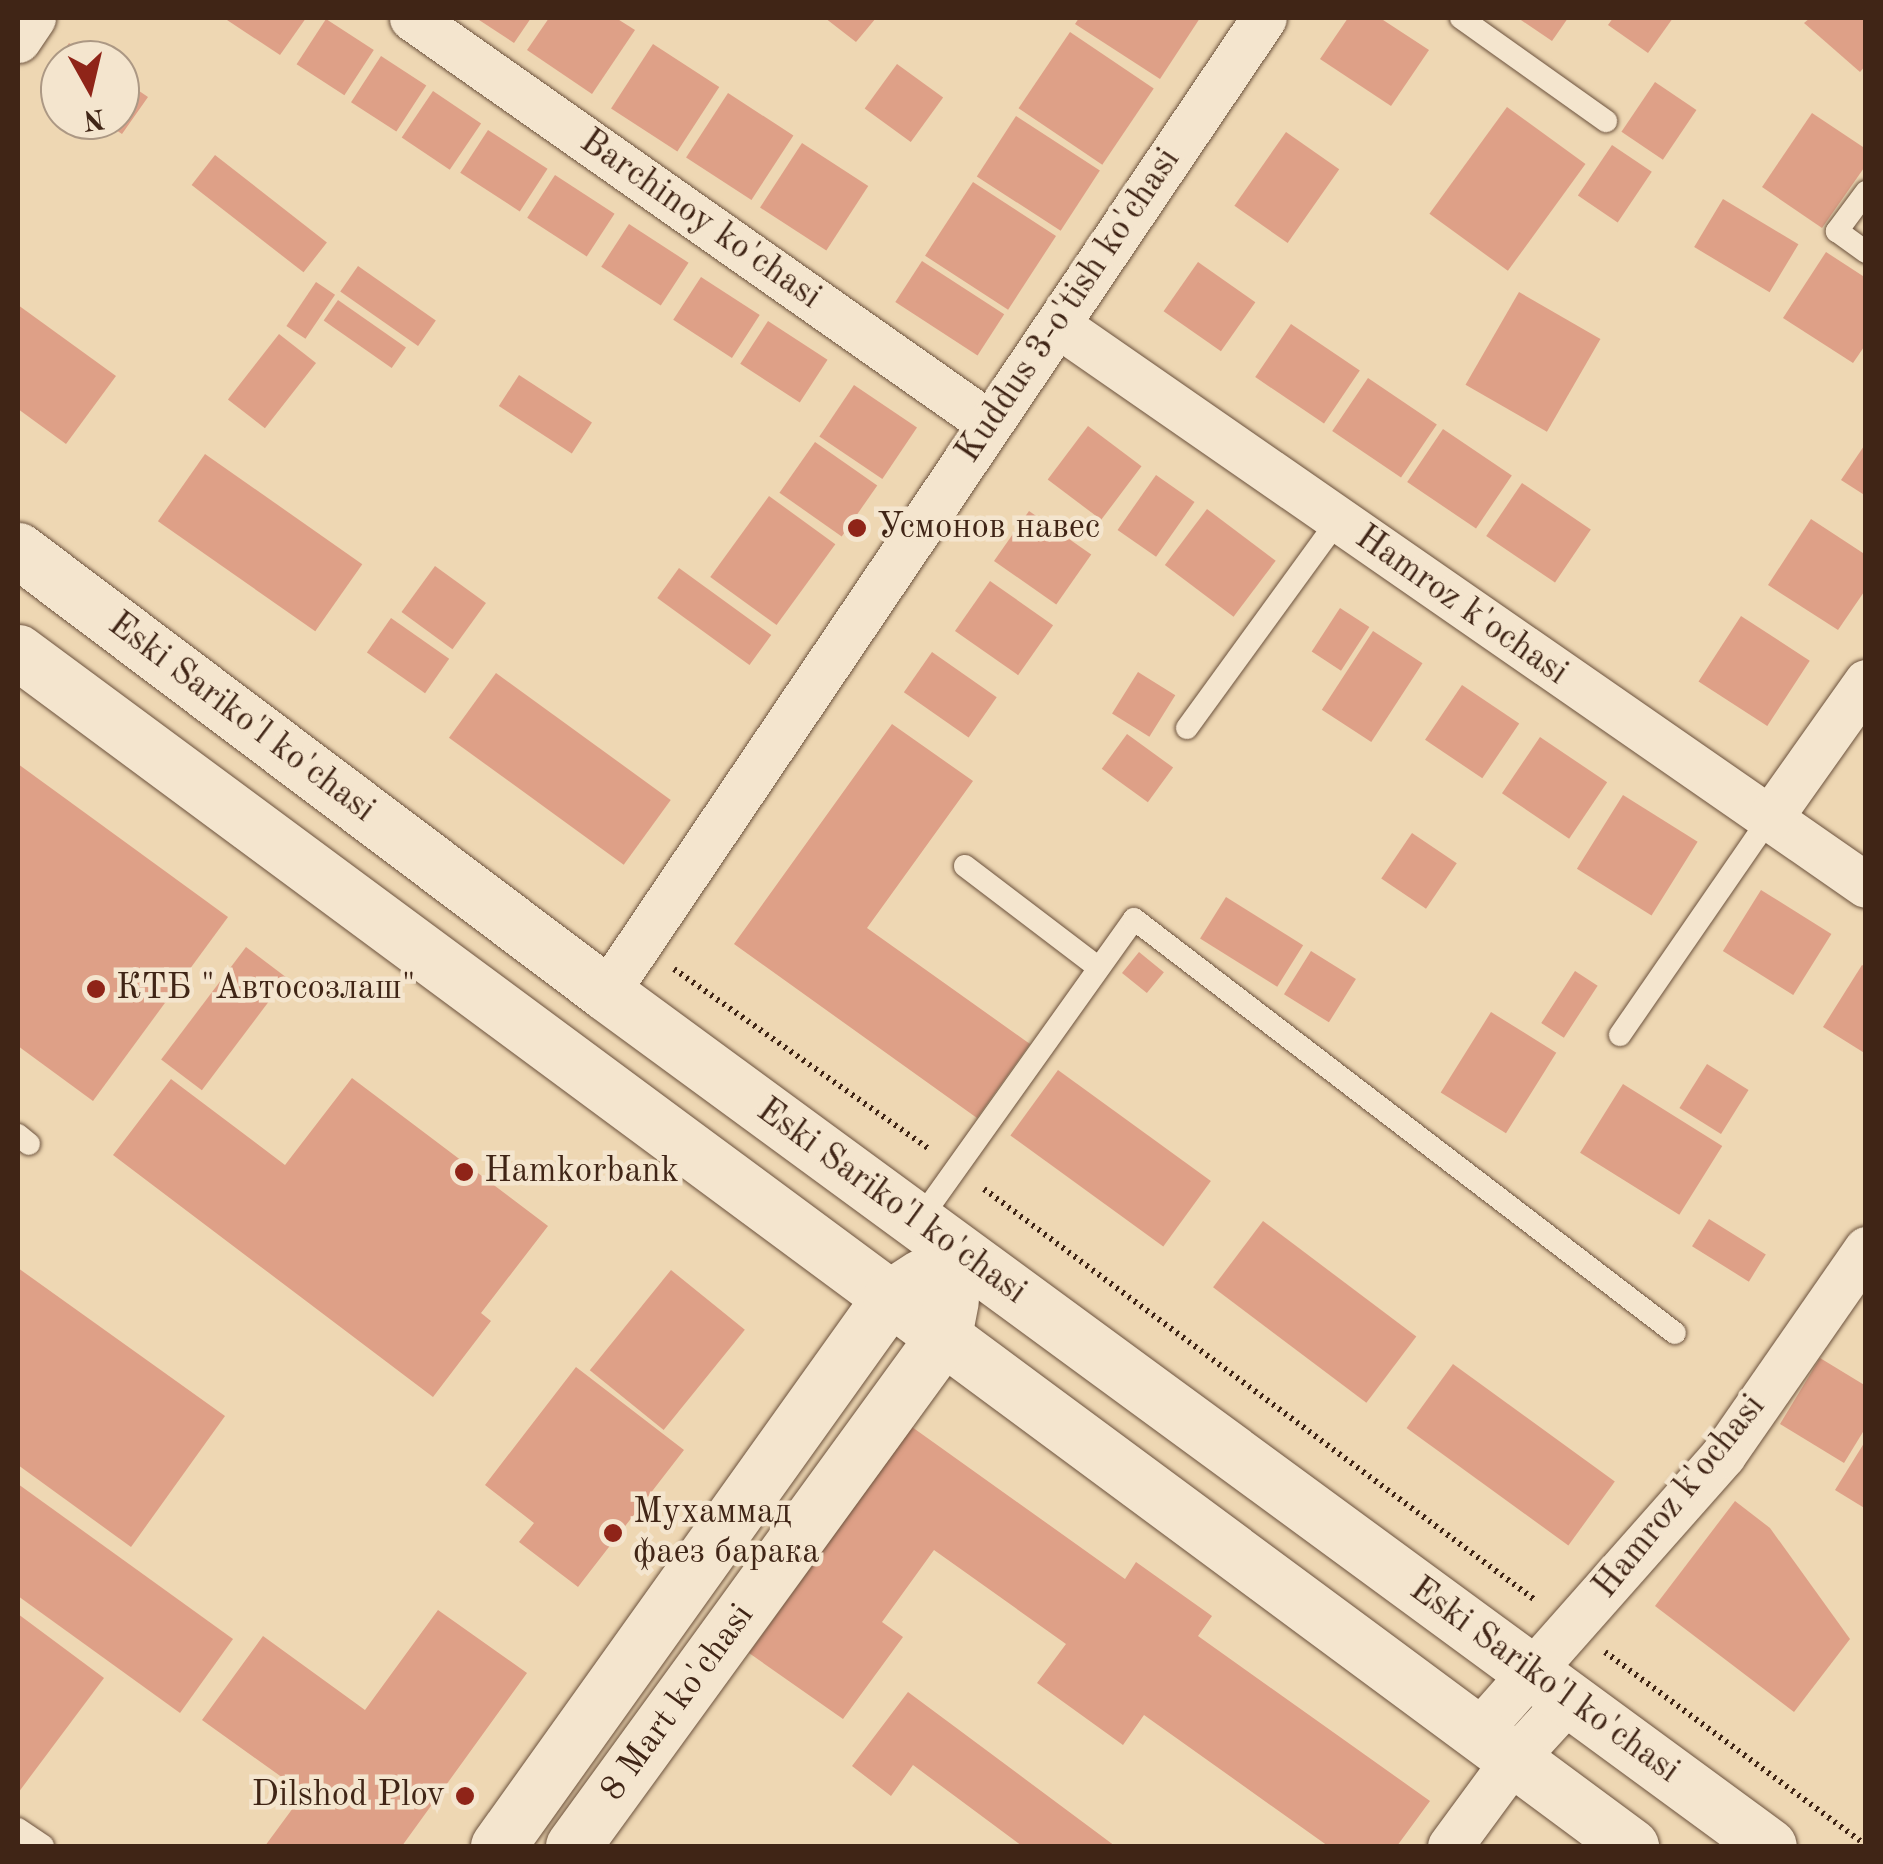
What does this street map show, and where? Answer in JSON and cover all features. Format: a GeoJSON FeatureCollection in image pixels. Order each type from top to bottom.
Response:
{"type":"FeatureCollection","features":[{"type":"Feature","properties":{"kind":"main road","name":"Eski Sariko'l ko'chasi"},"geometry":{"type":"LineString","coordinates":[[18,550],[606,992],[1769,1846]]}},
{"type":"Feature","properties":{"kind":"main road"},"geometry":{"type":"LineString","coordinates":[[18,652],[1631,1846]]}},
{"type":"Feature","properties":{"kind":"main road"},"geometry":{"type":"LineString","coordinates":[[890,1297],[939,1237]]}},
{"type":"Feature","properties":{"kind":"main road","name":"8 Mart ko'chasi"},"geometry":{"type":"LineString","coordinates":[[573,1846],[944,1336],[939,1237]]}},
{"type":"Feature","properties":{"kind":"main road","name":"8 Mart ko'chasi"},"geometry":{"type":"LineString","coordinates":[[498,1846],[890,1297]]}},
{"type":"Feature","properties":{"kind":"street"},"geometry":{"type":"LineString","coordinates":[[18,40],[33,18]]}},
{"type":"Feature","properties":{"kind":"street","name":"Barchinoy ko'chasi"},"geometry":{"type":"LineString","coordinates":[[412,18],[988,423]]}},
{"type":"Feature","properties":{"kind":"street","name":"Kuddus 3-o'tish ko'chasi"},"geometry":{"type":"LineString","coordinates":[[606,992],[1264,18]]}},
{"type":"Feature","properties":{"kind":"street","name":"Hamroz k'ochasi"},"geometry":{"type":"LineString","coordinates":[[1058,324],[1866,885]]}},
{"type":"Feature","properties":{"kind":"street"},"geometry":{"type":"LineString","coordinates":[[1769,819],[1866,682]]}},
{"type":"Feature","properties":{"kind":"street","name":"Hamroz k'ochasi"},"geometry":{"type":"LineString","coordinates":[[1450,1846],[1496,1746],[1550,1686],[1572,1627],[1723,1455],[1866,1250]]}},
{"type":"Feature","properties":{"kind":"lane"},"geometry":{"type":"LineString","coordinates":[[1461,18],[1606,121]]}},
{"type":"Feature","properties":{"kind":"lane"},"geometry":{"type":"LineString","coordinates":[[1866,192],[1837,231],[1866,252]]}},
{"type":"Feature","properties":{"kind":"lane"},"geometry":{"type":"LineString","coordinates":[[1188,728],[1338,520]]}},
{"type":"Feature","properties":{"kind":"lane"},"geometry":{"type":"LineString","coordinates":[[1620,1035],[1769,819]]}},
{"type":"Feature","properties":{"kind":"lane"},"geometry":{"type":"LineString","coordinates":[[965,866],[1099,968]]}},
{"type":"Feature","properties":{"kind":"lane"},"geometry":{"type":"LineString","coordinates":[[939,1237],[956,1168],[1134,919],[1676,1333]]}},
{"type":"Feature","properties":{"kind":"lane"},"geometry":{"type":"LineString","coordinates":[[18,1829],[43,1846]]}},
{"type":"Feature","properties":{"kind":"path"},"geometry":{"type":"LineString","coordinates":[[640,944],[956,1168],[1866,1844]]}},
{"type":"Feature","properties":{"kind":"building"},"geometry":{"type":"Polygon","coordinates":[[[224,18],[306,18],[280,55],[224,18]]]}},
{"type":"Feature","properties":{"kind":"building"},"geometry":{"type":"Polygon","coordinates":[[[476,18],[531,18],[514,43],[476,18]]]}},
{"type":"Feature","properties":{"kind":"building"},"geometry":{"type":"Polygon","coordinates":[[[549,18],[616,18],[635,30],[592,94],[527,50],[549,18]]]}},
{"type":"Feature","properties":{"kind":"building"},"geometry":{"type":"Polygon","coordinates":[[[825,18],[876,18],[856,42],[825,18]]]}},
{"type":"Feature","properties":{"kind":"building"},"geometry":{"type":"Polygon","coordinates":[[[1079,18],[1200,18],[1160,79],[1075,24],[1079,18]]]}},
{"type":"Feature","properties":{"kind":"building"},"geometry":{"type":"Polygon","coordinates":[[[1348,18],[1380,18],[1429,50],[1391,106],[1320,59],[1348,18]]]}},
{"type":"Feature","properties":{"kind":"building"},"geometry":{"type":"Polygon","coordinates":[[[1518,18],[1568,18],[1552,41],[1518,18]]]}},
{"type":"Feature","properties":{"kind":"building"},"geometry":{"type":"Polygon","coordinates":[[[1613,18],[1673,18],[1648,53],[1608,25],[1613,18]]]}},
{"type":"Feature","properties":{"kind":"building"},"geometry":{"type":"Polygon","coordinates":[[[1810,18],[1866,18],[1866,65],[1860,72],[1804,23],[1810,18]]]}},
{"type":"Feature","properties":{"kind":"building"},"geometry":{"type":"Polygon","coordinates":[[[326,19],[374,50],[344,95],[297,64],[326,19]]]}},
{"type":"Feature","properties":{"kind":"building"},"geometry":{"type":"Polygon","coordinates":[[[1070,32],[1154,88],[1102,165],[1019,108],[1070,32]]]}},
{"type":"Feature","properties":{"kind":"building"},"geometry":{"type":"Polygon","coordinates":[[[653,44],[719,87],[677,152],[611,109],[653,44]]]}},
{"type":"Feature","properties":{"kind":"building"},"geometry":{"type":"Polygon","coordinates":[[[381,56],[426,85],[396,132],[351,102],[381,56]]]}},
{"type":"Feature","properties":{"kind":"building"},"geometry":{"type":"Polygon","coordinates":[[[897,64],[943,98],[911,142],[865,108],[897,64]]]}},
{"type":"Feature","properties":{"kind":"building"},"geometry":{"type":"Polygon","coordinates":[[[1655,82],[1696,110],[1663,160],[1621,132],[1655,82]]]}},
{"type":"Feature","properties":{"kind":"building"},"geometry":{"type":"Polygon","coordinates":[[[433,91],[481,123],[450,170],[402,137],[433,91]]]}},
{"type":"Feature","properties":{"kind":"building"},"geometry":{"type":"Polygon","coordinates":[[[140,92],[148,97],[140,108],[140,92]]]}},
{"type":"Feature","properties":{"kind":"building"},"geometry":{"type":"Polygon","coordinates":[[[728,93],[793,135],[751,200],[686,158],[728,93]]]}},
{"type":"Feature","properties":{"kind":"building"},"geometry":{"type":"Polygon","coordinates":[[[1507,107],[1585,164],[1508,271],[1429,214],[1507,107]]]}},
{"type":"Feature","properties":{"kind":"building"},"geometry":{"type":"Polygon","coordinates":[[[1812,113],[1866,149],[1866,165],[1822,228],[1762,187],[1812,113]]]}},
{"type":"Feature","properties":{"kind":"building"},"geometry":{"type":"Polygon","coordinates":[[[1016,116],[1100,170],[1061,231],[977,176],[1016,116]]]}},
{"type":"Feature","properties":{"kind":"building"},"geometry":{"type":"Polygon","coordinates":[[[488,130],[548,169],[520,211],[460,173],[488,130]]]}},
{"type":"Feature","properties":{"kind":"building"},"geometry":{"type":"Polygon","coordinates":[[[1286,132],[1339,169],[1288,243],[1234,206],[1286,132]]]}},
{"type":"Feature","properties":{"kind":"building"},"geometry":{"type":"Polygon","coordinates":[[[802,143],[868,186],[826,251],[760,208],[802,143]]]}},
{"type":"Feature","properties":{"kind":"building"},"geometry":{"type":"Polygon","coordinates":[[[1612,145],[1652,172],[1618,222],[1578,196],[1612,145]]]}},
{"type":"Feature","properties":{"kind":"building"},"geometry":{"type":"Polygon","coordinates":[[[215,155],[327,242],[304,272],[192,185],[215,155]]]}},
{"type":"Feature","properties":{"kind":"building"},"geometry":{"type":"Polygon","coordinates":[[[555,175],[615,214],[587,256],[527,218],[555,175]]]}},
{"type":"Feature","properties":{"kind":"building"},"geometry":{"type":"Polygon","coordinates":[[[973,182],[1056,236],[1008,310],[925,256],[973,182]]]}},
{"type":"Feature","properties":{"kind":"building"},"geometry":{"type":"Polygon","coordinates":[[[1723,199],[1798,244],[1770,292],[1694,247],[1723,199]]]}},
{"type":"Feature","properties":{"kind":"building"},"geometry":{"type":"Polygon","coordinates":[[[629,224],[689,263],[661,305],[601,267],[629,224]]]}},
{"type":"Feature","properties":{"kind":"building"},"geometry":{"type":"Polygon","coordinates":[[[1826,252],[1866,278],[1866,344],[1853,363],[1783,318],[1826,252]]]}},
{"type":"Feature","properties":{"kind":"building"},"geometry":{"type":"Polygon","coordinates":[[[922,261],[1004,314],[978,355],[895,302],[922,261]]]}},
{"type":"Feature","properties":{"kind":"building"},"geometry":{"type":"Polygon","coordinates":[[[1198,262],[1255,302],[1221,351],[1164,311],[1198,262]]]}},
{"type":"Feature","properties":{"kind":"building"},"geometry":{"type":"Polygon","coordinates":[[[358,266],[436,320],[418,346],[340,291],[358,266]]]}},
{"type":"Feature","properties":{"kind":"building"},"geometry":{"type":"Polygon","coordinates":[[[701,277],[760,315],[732,358],[673,320],[701,277]]]}},
{"type":"Feature","properties":{"kind":"building"},"geometry":{"type":"Polygon","coordinates":[[[316,282],[335,295],[305,339],[286,326],[316,282]]]}},
{"type":"Feature","properties":{"kind":"building"},"geometry":{"type":"Polygon","coordinates":[[[1519,292],[1600,339],[1547,432],[1466,385],[1519,292]]]}},
{"type":"Feature","properties":{"kind":"building"},"geometry":{"type":"Polygon","coordinates":[[[338,300],[406,348],[392,368],[324,320],[338,300]]]}},
{"type":"Feature","properties":{"kind":"building"},"geometry":{"type":"Polygon","coordinates":[[[18,305],[116,376],[66,444],[18,409],[18,305]]]}},
{"type":"Feature","properties":{"kind":"building"},"geometry":{"type":"Polygon","coordinates":[[[768,321],[828,360],[800,402],[740,364],[768,321]]]}},
{"type":"Feature","properties":{"kind":"building"},"geometry":{"type":"Polygon","coordinates":[[[1291,324],[1360,370],[1324,423],[1255,377],[1291,324]]]}},
{"type":"Feature","properties":{"kind":"building"},"geometry":{"type":"Polygon","coordinates":[[[279,334],[316,363],[265,428],[228,399],[279,334]]]}},
{"type":"Feature","properties":{"kind":"building"},"geometry":{"type":"Polygon","coordinates":[[[519,375],[592,422],[572,453],[499,406],[519,375]]]}},
{"type":"Feature","properties":{"kind":"building"},"geometry":{"type":"Polygon","coordinates":[[[1368,378],[1437,424],[1401,477],[1332,431],[1368,378]]]}},
{"type":"Feature","properties":{"kind":"building"},"geometry":{"type":"Polygon","coordinates":[[[854,385],[917,427],[882,479],[819,436],[854,385]]]}},
{"type":"Feature","properties":{"kind":"building"},"geometry":{"type":"Polygon","coordinates":[[[1088,426],[1142,466],[1101,520],[1048,480],[1088,426]]]}},
{"type":"Feature","properties":{"kind":"building"},"geometry":{"type":"Polygon","coordinates":[[[1443,429],[1512,475],[1476,528],[1407,482],[1443,429]]]}},
{"type":"Feature","properties":{"kind":"building"},"geometry":{"type":"Polygon","coordinates":[[[815,442],[877,486],[842,536],[779,493],[815,442]]]}},
{"type":"Feature","properties":{"kind":"building"},"geometry":{"type":"Polygon","coordinates":[[[1866,443],[1866,496],[1841,480],[1866,443]]]}},
{"type":"Feature","properties":{"kind":"building"},"geometry":{"type":"Polygon","coordinates":[[[205,454],[362,564],[315,631],[158,521],[205,454]]]}},
{"type":"Feature","properties":{"kind":"building"},"geometry":{"type":"Polygon","coordinates":[[[1156,475],[1195,502],[1156,557],[1118,530],[1156,475]]]}},
{"type":"Feature","properties":{"kind":"building"},"geometry":{"type":"Polygon","coordinates":[[[1522,483],[1591,529],[1555,582],[1486,536],[1522,483]]]}},
{"type":"Feature","properties":{"kind":"building"},"geometry":{"type":"Polygon","coordinates":[[[769,496],[835,544],[777,625],[710,577],[769,496]]]}},
{"type":"Feature","properties":{"kind":"building"},"geometry":{"type":"Polygon","coordinates":[[[1207,509],[1276,561],[1234,617],[1165,565],[1207,509]]]}},
{"type":"Feature","properties":{"kind":"building"},"geometry":{"type":"Polygon","coordinates":[[[1029,511],[1091,555],[1056,605],[994,561],[1029,511]]]}},
{"type":"Feature","properties":{"kind":"building"},"geometry":{"type":"Polygon","coordinates":[[[1811,519],[1866,555],[1866,589],[1838,630],[1768,585],[1811,519]]]}},
{"type":"Feature","properties":{"kind":"building"},"geometry":{"type":"Polygon","coordinates":[[[435,566],[486,603],[452,649],[401,612],[435,566]]]}},
{"type":"Feature","properties":{"kind":"building"},"geometry":{"type":"Polygon","coordinates":[[[679,568],[771,635],[749,665],[657,598],[679,568]]]}},
{"type":"Feature","properties":{"kind":"building"},"geometry":{"type":"Polygon","coordinates":[[[990,581],[1053,625],[1018,675],[955,631],[990,581]]]}},
{"type":"Feature","properties":{"kind":"building"},"geometry":{"type":"Polygon","coordinates":[[[1340,608],[1369,627],[1341,671],[1312,652],[1340,608]]]}},
{"type":"Feature","properties":{"kind":"building"},"geometry":{"type":"Polygon","coordinates":[[[1741,616],[1810,661],[1767,726],[1699,681],[1741,616]]]}},
{"type":"Feature","properties":{"kind":"building"},"geometry":{"type":"Polygon","coordinates":[[[391,618],[449,659],[425,693],[367,652],[391,618]]]}},
{"type":"Feature","properties":{"kind":"building"},"geometry":{"type":"Polygon","coordinates":[[[1373,631],[1422,663],[1371,742],[1322,710],[1373,631]]]}},
{"type":"Feature","properties":{"kind":"building"},"geometry":{"type":"Polygon","coordinates":[[[932,652],[997,697],[969,737],[904,692],[932,652]]]}},
{"type":"Feature","properties":{"kind":"building"},"geometry":{"type":"Polygon","coordinates":[[[1138,672],[1175,695],[1149,737],[1112,714],[1138,672]]]}},
{"type":"Feature","properties":{"kind":"building"},"geometry":{"type":"Polygon","coordinates":[[[496,673],[671,800],[624,865],[449,738],[496,673]]]}},
{"type":"Feature","properties":{"kind":"building"},"geometry":{"type":"Polygon","coordinates":[[[1462,685],[1519,724],[1482,778],[1425,740],[1462,685]]]}},
{"type":"Feature","properties":{"kind":"building"},"geometry":{"type":"Polygon","coordinates":[[[892,724],[973,781],[867,928],[1030,1044],[977,1118],[734,944],[892,724]]]}},
{"type":"Feature","properties":{"kind":"building"},"geometry":{"type":"Polygon","coordinates":[[[1127,734],[1173,768],[1148,802],[1102,769],[1127,734]]]}},
{"type":"Feature","properties":{"kind":"building"},"geometry":{"type":"Polygon","coordinates":[[[1540,737],[1607,782],[1569,839],[1502,793],[1540,737]]]}},
{"type":"Feature","properties":{"kind":"building","name":"КТБ \"Автосозлаш\""},"geometry":{"type":"Polygon","coordinates":[[[18,764],[228,917],[93,1101],[18,1046],[18,764]]]}},
{"type":"Feature","properties":{"kind":"building"},"geometry":{"type":"Polygon","coordinates":[[[1623,795],[1698,842],[1652,915],[1577,869],[1623,795]]]}},
{"type":"Feature","properties":{"kind":"building"},"geometry":{"type":"Polygon","coordinates":[[[1412,833],[1457,863],[1426,909],[1381,879],[1412,833]]]}},
{"type":"Feature","properties":{"kind":"building"},"geometry":{"type":"Polygon","coordinates":[[[1761,890],[1831,934],[1793,995],[1723,951],[1761,890]]]}},
{"type":"Feature","properties":{"kind":"building"},"geometry":{"type":"Polygon","coordinates":[[[1226,897],[1303,945],[1277,987],[1200,939],[1226,897]]]}},
{"type":"Feature","properties":{"kind":"building"},"geometry":{"type":"Polygon","coordinates":[[[246,947],[287,978],[202,1090],[161,1060],[246,947]]]}},
{"type":"Feature","properties":{"kind":"building"},"geometry":{"type":"Polygon","coordinates":[[[1311,951],[1356,979],[1329,1022],[1284,994],[1311,951]]]}},
{"type":"Feature","properties":{"kind":"building"},"geometry":{"type":"Polygon","coordinates":[[[1139,952],[1164,972],[1147,993],[1122,973],[1139,952]]]}},
{"type":"Feature","properties":{"kind":"building"},"geometry":{"type":"Polygon","coordinates":[[[1862,965],[1866,967],[1866,1054],[1823,1027],[1862,965]]]}},
{"type":"Feature","properties":{"kind":"building"},"geometry":{"type":"Polygon","coordinates":[[[1575,971],[1598,986],[1564,1038],[1541,1023],[1575,971]]]}},
{"type":"Feature","properties":{"kind":"building"},"geometry":{"type":"Polygon","coordinates":[[[1491,1012],[1556,1053],[1506,1133],[1441,1093],[1491,1012]]]}},
{"type":"Feature","properties":{"kind":"building"},"geometry":{"type":"Polygon","coordinates":[[[1707,1064],[1749,1090],[1721,1134],[1679,1108],[1707,1064]]]}},
{"type":"Feature","properties":{"kind":"building"},"geometry":{"type":"Polygon","coordinates":[[[1058,1070],[1211,1181],[1163,1247],[1010,1136],[1058,1070]]]}},
{"type":"Feature","properties":{"kind":"building"},"geometry":{"type":"Polygon","coordinates":[[[352,1078],[548,1226],[481,1313],[491,1321],[433,1397],[113,1155],[171,1079],[285,1165],[352,1078]]]}},
{"type":"Feature","properties":{"kind":"building"},"geometry":{"type":"Polygon","coordinates":[[[1623,1084],[1722,1146],[1679,1215],[1580,1153],[1623,1084]]]}},
{"type":"Feature","properties":{"kind":"building"},"geometry":{"type":"Polygon","coordinates":[[[1709,1219],[1766,1255],[1749,1282],[1692,1246],[1709,1219]]]}},
{"type":"Feature","properties":{"kind":"building"},"geometry":{"type":"Polygon","coordinates":[[[1263,1221],[1416,1337],[1366,1403],[1213,1287],[1263,1221]]]}},
{"type":"Feature","properties":{"kind":"building"},"geometry":{"type":"Polygon","coordinates":[[[18,1268],[225,1416],[131,1547],[18,1465],[18,1268]]]}},
{"type":"Feature","properties":{"kind":"building"},"geometry":{"type":"Polygon","coordinates":[[[671,1270],[745,1330],[664,1430],[590,1370],[671,1270]]]}},
{"type":"Feature","properties":{"kind":"building"},"geometry":{"type":"Polygon","coordinates":[[[1820,1358],[1866,1386],[1866,1427],[1844,1463],[1780,1424],[1820,1358]]]}},
{"type":"Feature","properties":{"kind":"building"},"geometry":{"type":"Polygon","coordinates":[[[1453,1364],[1615,1482],[1568,1545],[1407,1428],[1453,1364]]]}},
{"type":"Feature","properties":{"kind":"building"},"geometry":{"type":"Polygon","coordinates":[[[576,1367],[684,1450],[578,1587],[519,1542],[534,1523],[485,1485],[576,1367]]]}},
{"type":"Feature","properties":{"kind":"building"},"geometry":{"type":"Polygon","coordinates":[[[912,1427],[1125,1579],[1136,1562],[1212,1616],[1198,1636],[1430,1801],[1397,1846],[1328,1846],[1144,1715],[1123,1745],[1037,1683],[1066,1644],[934,1550],[882,1622],[903,1637],[843,1719],[749,1653],[912,1427]]]}},
{"type":"Feature","properties":{"kind":"building"},"geometry":{"type":"Polygon","coordinates":[[[1866,1440],[1866,1509],[1835,1490],[1866,1440]]]}},
{"type":"Feature","properties":{"kind":"building"},"geometry":{"type":"Polygon","coordinates":[[[18,1484],[233,1639],[180,1713],[18,1596],[18,1484]]]}},
{"type":"Feature","properties":{"kind":"building"},"geometry":{"type":"Polygon","coordinates":[[[1735,1501],[1770,1528],[1850,1639],[1794,1712],[1655,1606],[1735,1501]]]}},
{"type":"Feature","properties":{"kind":"building"},"geometry":{"type":"Polygon","coordinates":[[[438,1610],[527,1673],[402,1846],[265,1846],[304,1793],[202,1720],[263,1636],[365,1710],[438,1610]]]}},
{"type":"Feature","properties":{"kind":"building"},"geometry":{"type":"Polygon","coordinates":[[[18,1614],[104,1678],[18,1793],[18,1614]]]}},
{"type":"Feature","properties":{"kind":"building"},"geometry":{"type":"Polygon","coordinates":[[[908,1692],[1115,1846],[1022,1846],[913,1765],[891,1796],[852,1766],[908,1692]]]}},
{"type":"Feature","properties":{"kind":"place","name":"Усмонов навес"},"geometry":{"type":"Point","coordinates":[857,528]}},
{"type":"Feature","properties":{"kind":"place","name":"КТБ \"Автосозлаш\""},"geometry":{"type":"Point","coordinates":[96,989]}},
{"type":"Feature","properties":{"kind":"place","name":"Hamkorbank"},"geometry":{"type":"Point","coordinates":[464,1172]}},
{"type":"Feature","properties":{"kind":"place","name":"Мухаммад фаез барака"},"geometry":{"type":"Point","coordinates":[613,1533]}},
{"type":"Feature","properties":{"kind":"place","name":"Dilshod Plov"},"geometry":{"type":"Point","coordinates":[465,1796]}}]}
